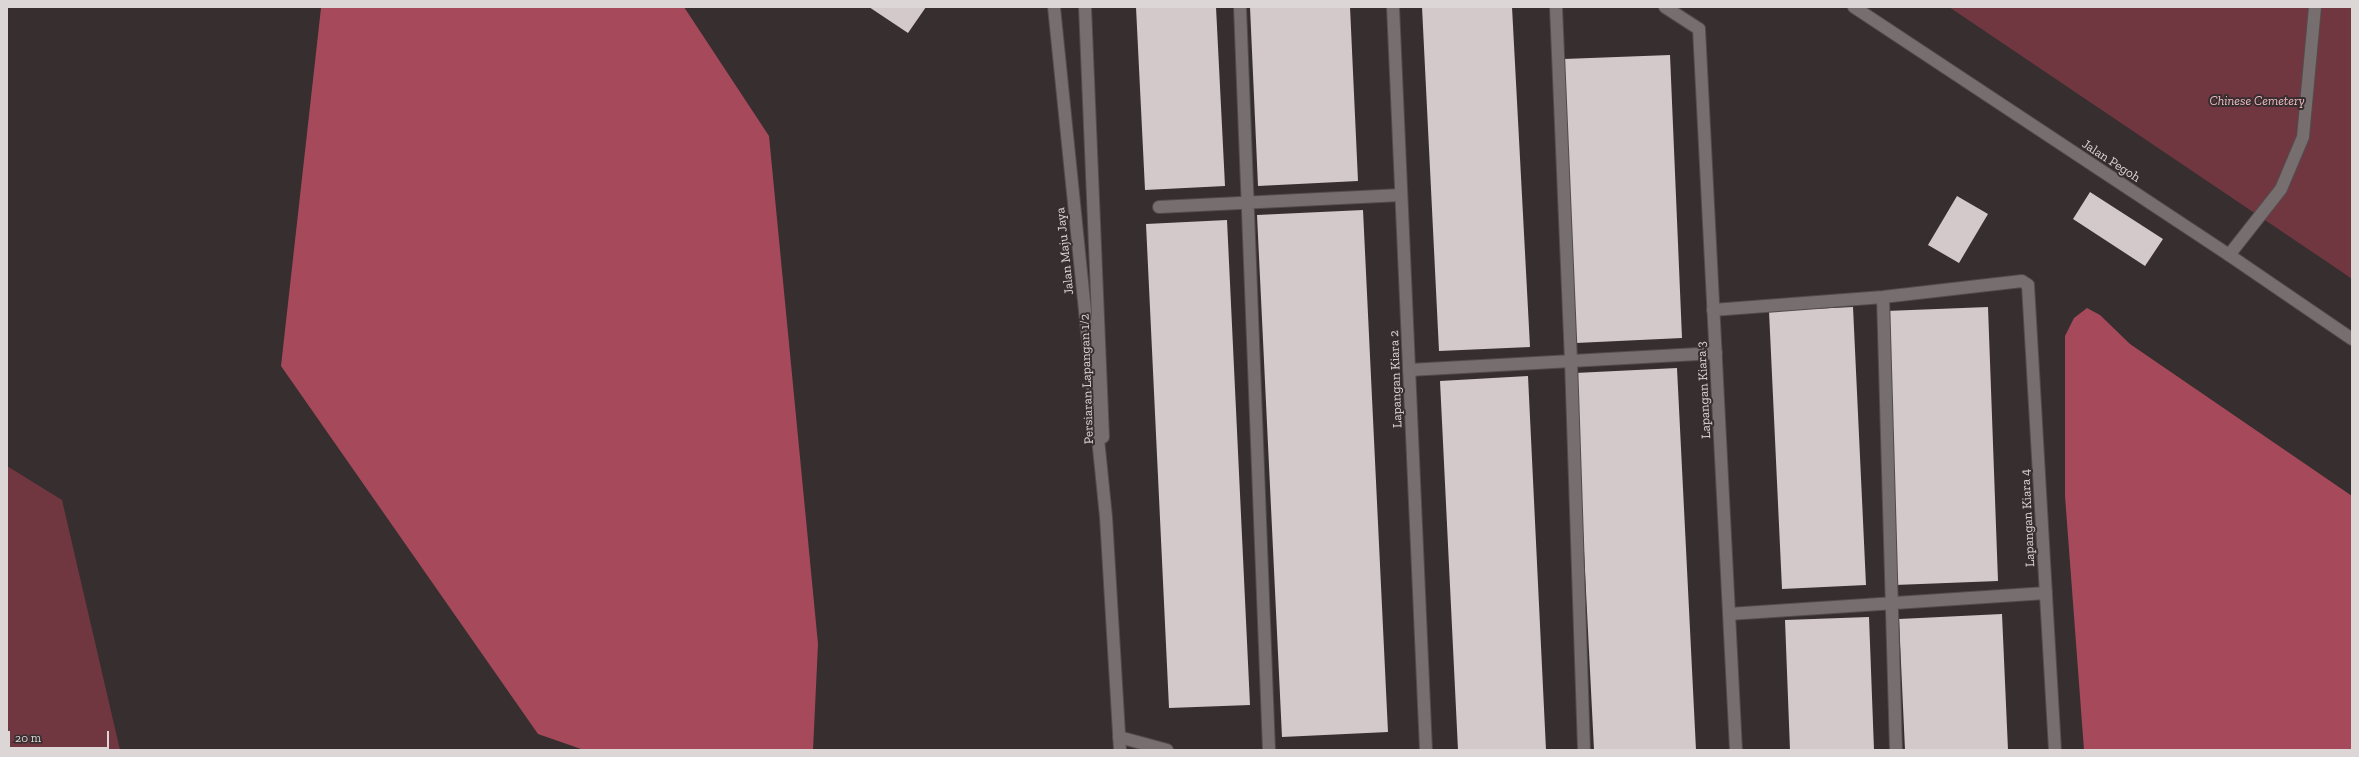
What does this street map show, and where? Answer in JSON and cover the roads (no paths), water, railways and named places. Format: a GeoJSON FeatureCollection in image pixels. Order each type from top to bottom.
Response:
{"type":"FeatureCollection","features":[{"type":"Feature","properties":{"kind":"street","name":"Jalan Maju Jaya"},"geometry":{"type":"LineString","coordinates":[[1054,7],[1106,517]]}},
{"type":"Feature","properties":{"kind":"street","name":"Persiaran Lapangan 1/2"},"geometry":{"type":"LineString","coordinates":[[1085,7],[1106,517],[1120,750]]}},
{"type":"Feature","properties":{"kind":"street"},"geometry":{"type":"LineString","coordinates":[[1240,7],[1269,750]]}},
{"type":"Feature","properties":{"kind":"street","name":"Lapangan Kiara 2"},"geometry":{"type":"LineString","coordinates":[[1393,7],[1426,750]]}},
{"type":"Feature","properties":{"kind":"street"},"geometry":{"type":"LineString","coordinates":[[1556,7],[1571,361],[1584,750]]}},
{"type":"Feature","properties":{"kind":"street","name":"Lapangan Kiara 3"},"geometry":{"type":"LineString","coordinates":[[1665,7],[1699,29],[1736,750]]}},
{"type":"Feature","properties":{"kind":"street","name":"Jalan Pegoh"},"geometry":{"type":"LineString","coordinates":[[1854,7],[2229,254],[2352,339]]}},
{"type":"Feature","properties":{"kind":"street"},"geometry":{"type":"LineString","coordinates":[[2229,254],[2282,189],[2302,137],[2315,7]]}},
{"type":"Feature","properties":{"kind":"street"},"geometry":{"type":"LineString","coordinates":[[1159,207],[1248,204],[1401,195]]}},
{"type":"Feature","properties":{"kind":"street","name":"Lapangan Kiara 4"},"geometry":{"type":"LineString","coordinates":[[1883,297],[2022,281],[2028,285],[2054,750]]}},
{"type":"Feature","properties":{"kind":"street"},"geometry":{"type":"LineString","coordinates":[[1714,310],[1883,297],[1896,750]]}},
{"type":"Feature","properties":{"kind":"street"},"geometry":{"type":"LineString","coordinates":[[1409,370],[1716,353]]}},
{"type":"Feature","properties":{"kind":"street"},"geometry":{"type":"LineString","coordinates":[[1729,614],[2046,593]]}},
{"type":"Feature","properties":{"kind":"street"},"geometry":{"type":"LineString","coordinates":[[1119,737],[1167,750]]}},
{"type":"Feature","properties":{"kind":"park label","name":"Chinese Cemetery"},"geometry":{"type":"Point","coordinates":[2257,101]}}]}
